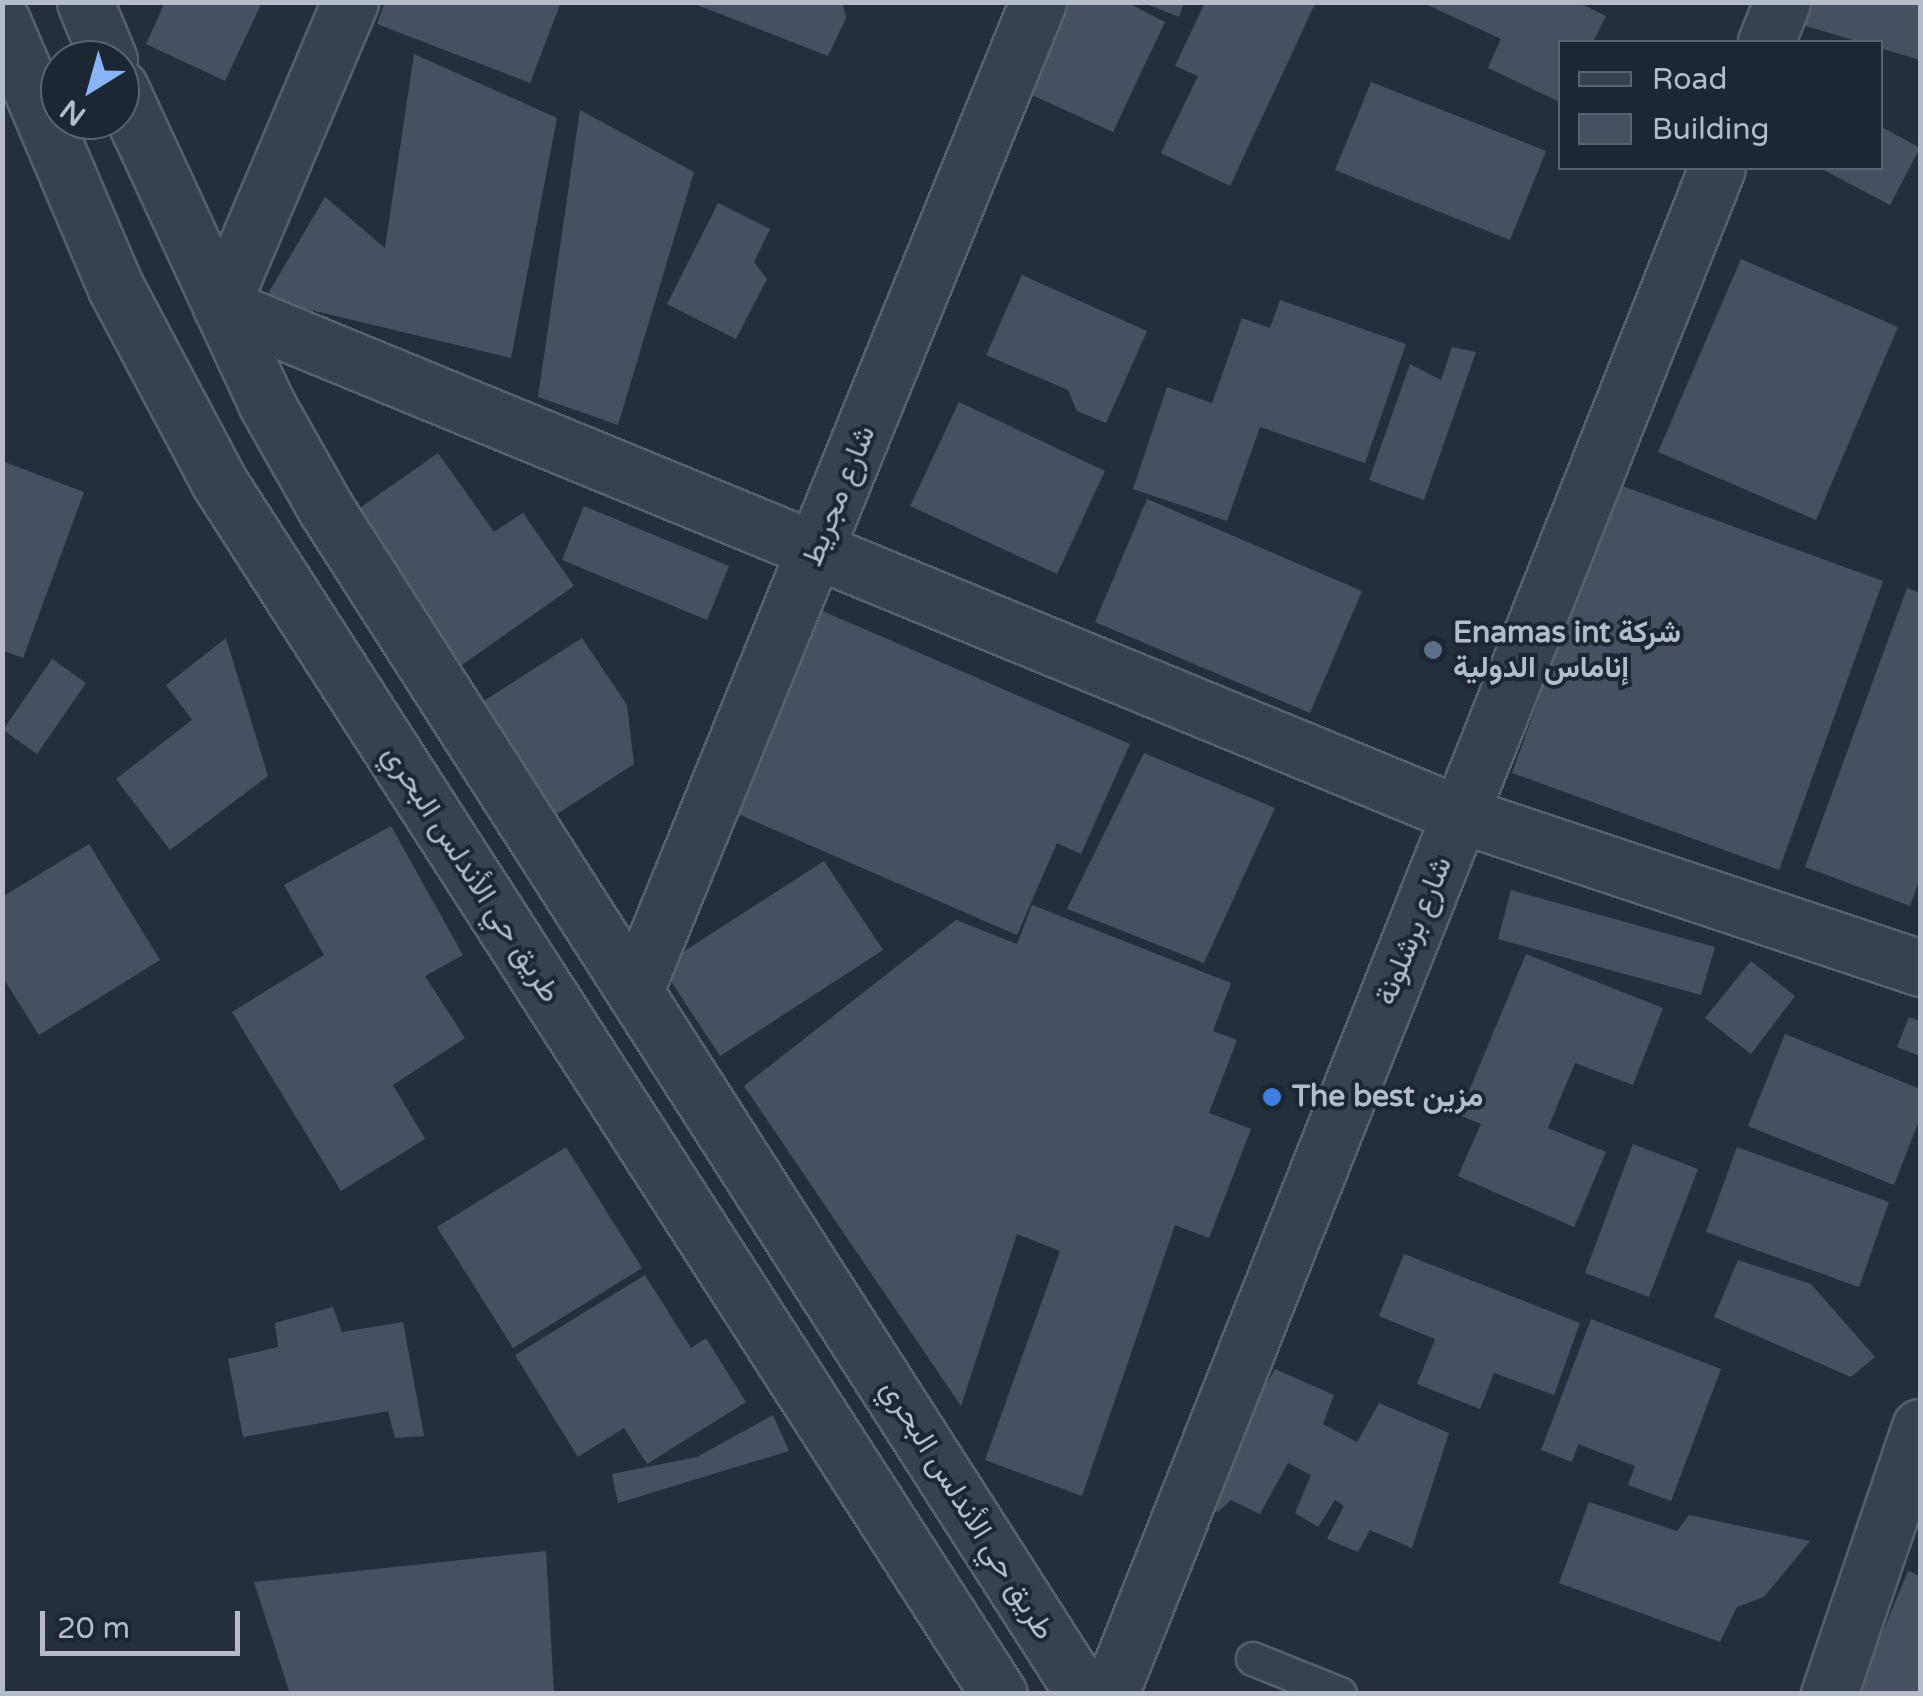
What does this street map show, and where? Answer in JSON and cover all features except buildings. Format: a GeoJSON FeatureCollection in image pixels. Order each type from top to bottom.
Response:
{"type":"FeatureCollection","features":[{"type":"Feature","properties":{"kind":"street"},"geometry":{"type":"LineString","coordinates":[[85,2],[100,40]]}},
{"type":"Feature","properties":{"kind":"street"},"geometry":{"type":"LineString","coordinates":[[350,2],[221,306],[816,556],[1461,815],[1920,968]]}},
{"type":"Feature","properties":{"kind":"street","name":"شارع مجريط"},"geometry":{"type":"LineString","coordinates":[[636,988],[816,556],[1038,2]]}},
{"type":"Feature","properties":{"kind":"street"},"geometry":{"type":"LineString","coordinates":[[1767,40],[1782,2]]}},
{"type":"Feature","properties":{"kind":"street","name":"طريق حي الأندلس البحري"},"geometry":{"type":"LineString","coordinates":[[2,22],[116,288],[218,482],[999,1694]]}},
{"type":"Feature","properties":{"kind":"street","name":"طريق حي الأندلس البحري"},"geometry":{"type":"LineString","coordinates":[[140,131],[221,306],[326,509],[636,988],[1084,1694]]}},
{"type":"Feature","properties":{"kind":"street","name":"شارع برشلونة"},"geometry":{"type":"LineString","coordinates":[[1110,1694],[1716,170]]}},
{"type":"Feature","properties":{"kind":"street"},"geometry":{"type":"LineString","coordinates":[[1828,1694],[1920,1427]]}},
{"type":"Feature","properties":{"kind":"lane"},"geometry":{"type":"LineString","coordinates":[[1253,1659],[1340,1694]]}},
{"type":"Feature","properties":{"kind":"place","name":"Enamas int شركة إناماس الدولية"},"geometry":{"type":"Point","coordinates":[1433,650]}},
{"type":"Feature","properties":{"kind":"place","name":"The best مزين"},"geometry":{"type":"Point","coordinates":[1272,1097]}}]}
